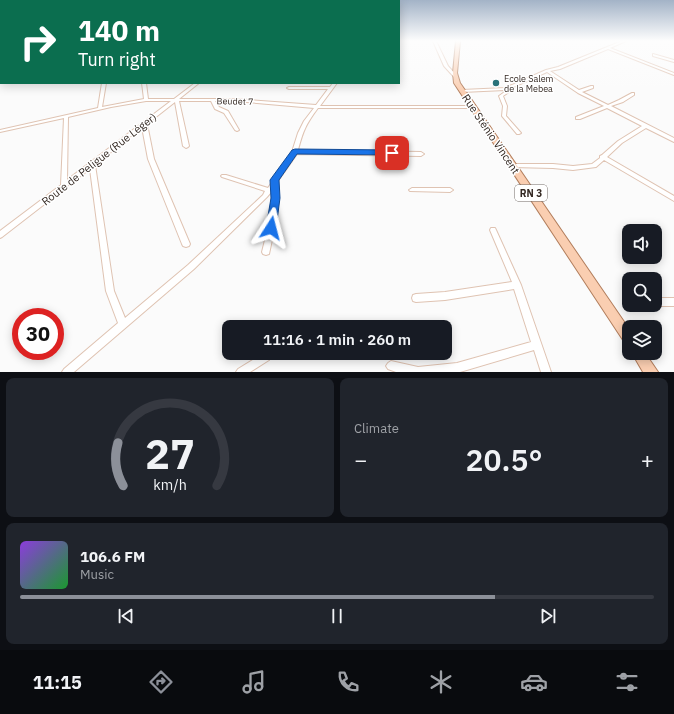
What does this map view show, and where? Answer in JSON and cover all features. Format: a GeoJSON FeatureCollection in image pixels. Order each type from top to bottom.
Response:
{"type":"FeatureCollection","features":[{"type":"Feature","properties":{"kind":"main road","name":"Rue Sténio Vincent"},"geometry":{"type":"LineString","coordinates":[[457,58],[457,83],[622,328]]}},
{"type":"Feature","properties":{"kind":"main road"},"geometry":{"type":"LineString","coordinates":[[643,360],[651,372]]}},
{"type":"Feature","properties":{"kind":"street"},"geometry":{"type":"LineString","coordinates":[[442,58],[446,66],[456,77]]}},
{"type":"Feature","properties":{"kind":"street"},"geometry":{"type":"LineString","coordinates":[[462,91],[506,89],[547,71],[583,58]]}},
{"type":"Feature","properties":{"kind":"street"},"geometry":{"type":"LineString","coordinates":[[634,58],[674,74]]}},
{"type":"Feature","properties":{"kind":"street"},"geometry":{"type":"LineString","coordinates":[[547,71],[579,92],[674,140]]}},
{"type":"Feature","properties":{"kind":"street"},"geometry":{"type":"LineString","coordinates":[[100,108],[104,84]]}},
{"type":"Feature","properties":{"kind":"street"},"geometry":{"type":"LineString","coordinates":[[144,84],[146,100]]}},
{"type":"Feature","properties":{"kind":"street","name":"Route de Peligue (Rue Léger)"},"geometry":{"type":"LineString","coordinates":[[0,235],[64,187],[144,123],[176,101],[196,84]]}},
{"type":"Feature","properties":{"kind":"street"},"geometry":{"type":"LineString","coordinates":[[67,372],[191,267],[265,196],[295,152],[300,133],[334,84]]}},
{"type":"Feature","properties":{"kind":"street"},"geometry":{"type":"LineString","coordinates":[[579,92],[592,87]]}},
{"type":"Feature","properties":{"kind":"street"},"geometry":{"type":"LineString","coordinates":[[289,88],[331,88]]}},
{"type":"Feature","properties":{"kind":"street"},"geometry":{"type":"LineString","coordinates":[[506,89],[508,91],[501,96],[505,106],[504,116],[519,133]]}},
{"type":"Feature","properties":{"kind":"street"},"geometry":{"type":"LineString","coordinates":[[578,118],[607,107],[633,94]]}},
{"type":"Feature","properties":{"kind":"street","name":"Beudet 7"},"geometry":{"type":"LineString","coordinates":[[0,131],[100,108],[146,100],[242,101],[318,107],[472,107]]}},
{"type":"Feature","properties":{"kind":"street"},"geometry":{"type":"LineString","coordinates":[[176,101],[186,146]]}},
{"type":"Feature","properties":{"kind":"street"},"geometry":{"type":"LineString","coordinates":[[213,101],[217,108],[226,112],[237,130]]}},
{"type":"Feature","properties":{"kind":"street"},"geometry":{"type":"LineString","coordinates":[[64,187],[66,116]]}},
{"type":"Feature","properties":{"kind":"street"},"geometry":{"type":"LineString","coordinates":[[144,123],[151,159],[186,244]]}},
{"type":"Feature","properties":{"kind":"street"},"geometry":{"type":"LineString","coordinates":[[514,166],[553,166],[573,168],[594,166],[620,142],[645,126]]}},
{"type":"Feature","properties":{"kind":"street"},"geometry":{"type":"LineString","coordinates":[[295,152],[421,154]]}},
{"type":"Feature","properties":{"kind":"street"},"geometry":{"type":"LineString","coordinates":[[602,157],[674,199]]}},
{"type":"Feature","properties":{"kind":"street"},"geometry":{"type":"LineString","coordinates":[[92,164],[110,291],[123,324]]}},
{"type":"Feature","properties":{"kind":"street"},"geometry":{"type":"LineString","coordinates":[[224,176],[268,190]]}},
{"type":"Feature","properties":{"kind":"street"},"geometry":{"type":"LineString","coordinates":[[266,252],[274,216],[275,180]]}},
{"type":"Feature","properties":{"kind":"street"},"geometry":{"type":"LineString","coordinates":[[412,190],[450,190]]}},
{"type":"Feature","properties":{"kind":"street"},"geometry":{"type":"LineString","coordinates":[[493,230],[517,285],[546,372]]}},
{"type":"Feature","properties":{"kind":"street"},"geometry":{"type":"LineString","coordinates":[[416,298],[445,296],[517,285]]}},
{"type":"Feature","properties":{"kind":"street"},"geometry":{"type":"LineString","coordinates":[[662,302],[674,302]]}},
{"type":"Feature","properties":{"kind":"street"},"geometry":{"type":"LineString","coordinates":[[391,366],[418,372],[457,368],[537,345]]}},
{"type":"Feature","properties":{"kind":"street"},"geometry":{"type":"LineString","coordinates":[[241,372],[261,360]]}},
{"type":"Feature","properties":{"kind":"place","name":"Ecole Salem de la Mebea"},"geometry":{"type":"Point","coordinates":[496,83]}},
{"type":"Feature","properties":{"kind":"route"},"geometry":{"type":"LineString","coordinates":[[271,228],[274,216],[275,180],[295,152],[392,153]]}}]}
